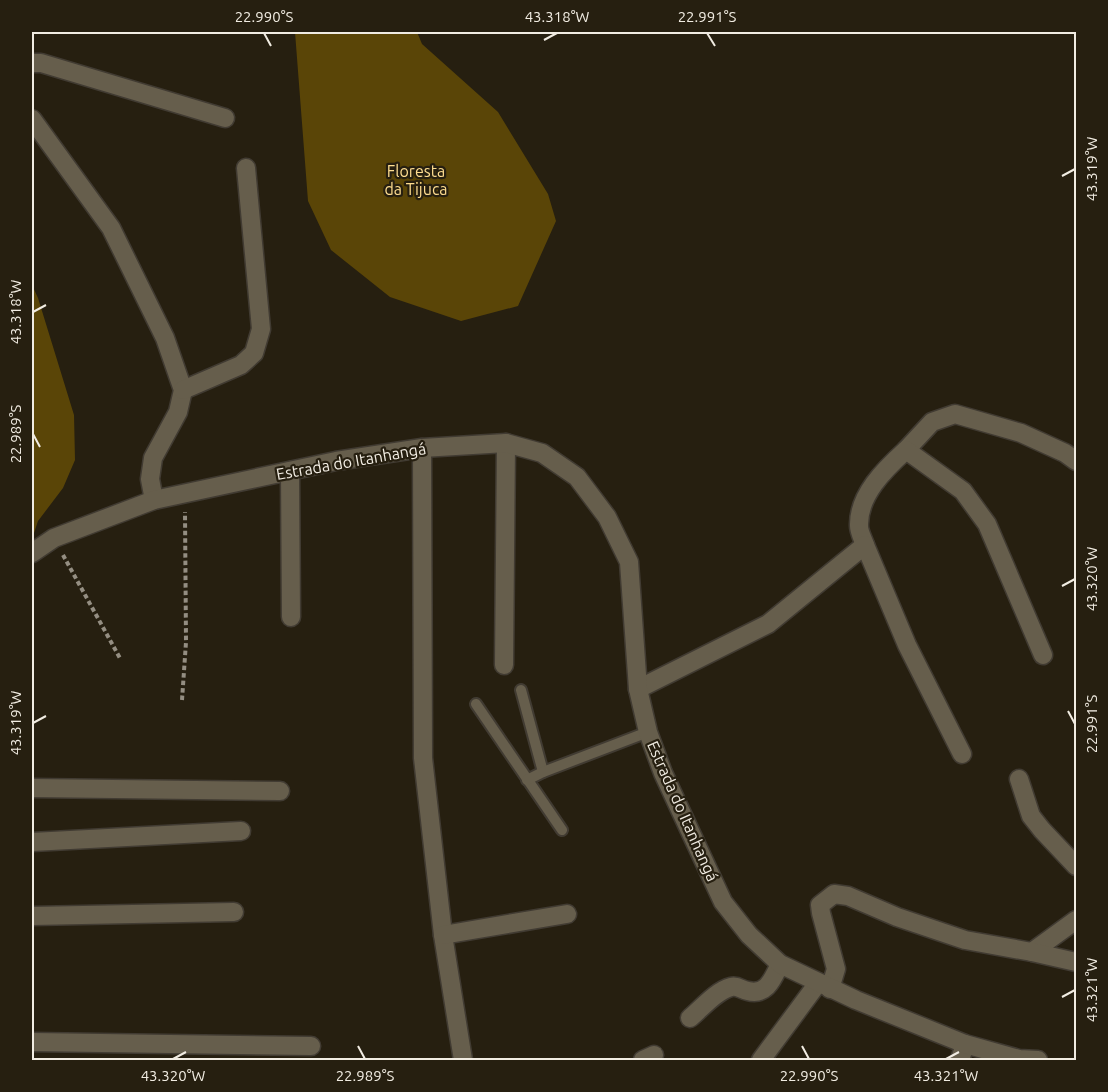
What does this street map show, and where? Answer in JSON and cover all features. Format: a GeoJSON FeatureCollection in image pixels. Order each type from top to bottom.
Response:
{"type":"FeatureCollection","features":[{"type":"Feature","properties":{"kind":"street"},"geometry":{"type":"LineString","coordinates":[[32,63],[41,63],[225,118]]}},
{"type":"Feature","properties":{"kind":"street"},"geometry":{"type":"LineString","coordinates":[[32,118],[111,228],[165,338],[183,390],[178,412],[153,458],[150,478],[154,500]]}},
{"type":"Feature","properties":{"kind":"street"},"geometry":{"type":"LineString","coordinates":[[183,390],[242,365],[254,353],[261,329],[246,168]]}},
{"type":"Feature","properties":{"kind":"street"},"geometry":{"type":"LineString","coordinates":[[962,754],[907,645],[865,544],[859,527],[864,499],[887,467],[932,422],[955,414],[1021,433],[1077,461]]}},
{"type":"Feature","properties":{"kind":"street"},"geometry":{"type":"LineString","coordinates":[[504,665],[506,443]]}},
{"type":"Feature","properties":{"kind":"street","name":"Estrada do Itanhangá"},"geometry":{"type":"LineString","coordinates":[[32,552],[54,538],[154,500],[336,461],[422,448],[506,443],[542,453],[577,477],[607,517],[629,562],[638,689],[648,732],[663,773],[723,902],[749,935],[780,964],[963,1052],[1038,1060]]}},
{"type":"Feature","properties":{"kind":"street"},"geometry":{"type":"LineString","coordinates":[[422,448],[423,758],[443,935],[463,1060]]}},
{"type":"Feature","properties":{"kind":"street"},"geometry":{"type":"LineString","coordinates":[[906,450],[963,491],[987,524],[1043,655]]}},
{"type":"Feature","properties":{"kind":"street"},"geometry":{"type":"LineString","coordinates":[[290,471],[291,617]]}},
{"type":"Feature","properties":{"kind":"street"},"geometry":{"type":"LineString","coordinates":[[638,689],[768,624],[865,544]]}},
{"type":"Feature","properties":{"kind":"street"},"geometry":{"type":"LineString","coordinates":[[1019,779],[1031,816],[1077,866]]}},
{"type":"Feature","properties":{"kind":"street"},"geometry":{"type":"LineString","coordinates":[[32,788],[280,791]]}},
{"type":"Feature","properties":{"kind":"street"},"geometry":{"type":"LineString","coordinates":[[32,842],[241,831]]}},
{"type":"Feature","properties":{"kind":"street"},"geometry":{"type":"LineString","coordinates":[[761,1060],[836,969],[820,905],[834,894],[848,896],[965,940],[1077,962]]}},
{"type":"Feature","properties":{"kind":"street"},"geometry":{"type":"LineString","coordinates":[[32,916],[234,912]]}},
{"type":"Feature","properties":{"kind":"street"},"geometry":{"type":"LineString","coordinates":[[443,935],[567,914]]}},
{"type":"Feature","properties":{"kind":"street"},"geometry":{"type":"LineString","coordinates":[[1032,952],[1077,920]]}},
{"type":"Feature","properties":{"kind":"street"},"geometry":{"type":"LineString","coordinates":[[690,1017],[728,988],[736,986],[748,991],[760,992],[768,988],[780,964]]}},
{"type":"Feature","properties":{"kind":"street"},"geometry":{"type":"LineString","coordinates":[[32,1042],[311,1046]]}},
{"type":"Feature","properties":{"kind":"lane"},"geometry":{"type":"LineString","coordinates":[[521,690],[543,772]]}},
{"type":"Feature","properties":{"kind":"lane"},"geometry":{"type":"LineString","coordinates":[[476,704],[562,830]]}},
{"type":"Feature","properties":{"kind":"lane"},"geometry":{"type":"LineString","coordinates":[[527,780],[648,732]]}},
{"type":"Feature","properties":{"kind":"path"},"geometry":{"type":"LineString","coordinates":[[182,700],[186,642],[185,494]]}},
{"type":"Feature","properties":{"kind":"path"},"geometry":{"type":"LineString","coordinates":[[54,538],[121,660]]}},
{"type":"Feature","properties":{"kind":"green space","name":"Floresta da Tijuca"},"geometry":{"type":"Polygon","coordinates":[[[295,32],[417,32],[422,44],[498,112],[548,194],[556,221],[518,306],[461,321],[390,297],[331,250],[308,201],[295,32]]]}},
{"type":"Feature","properties":{"kind":"green space"},"geometry":{"type":"Polygon","coordinates":[[[32,285],[74,415],[75,460],[63,488],[38,521],[32,539],[32,285]]]}}]}
